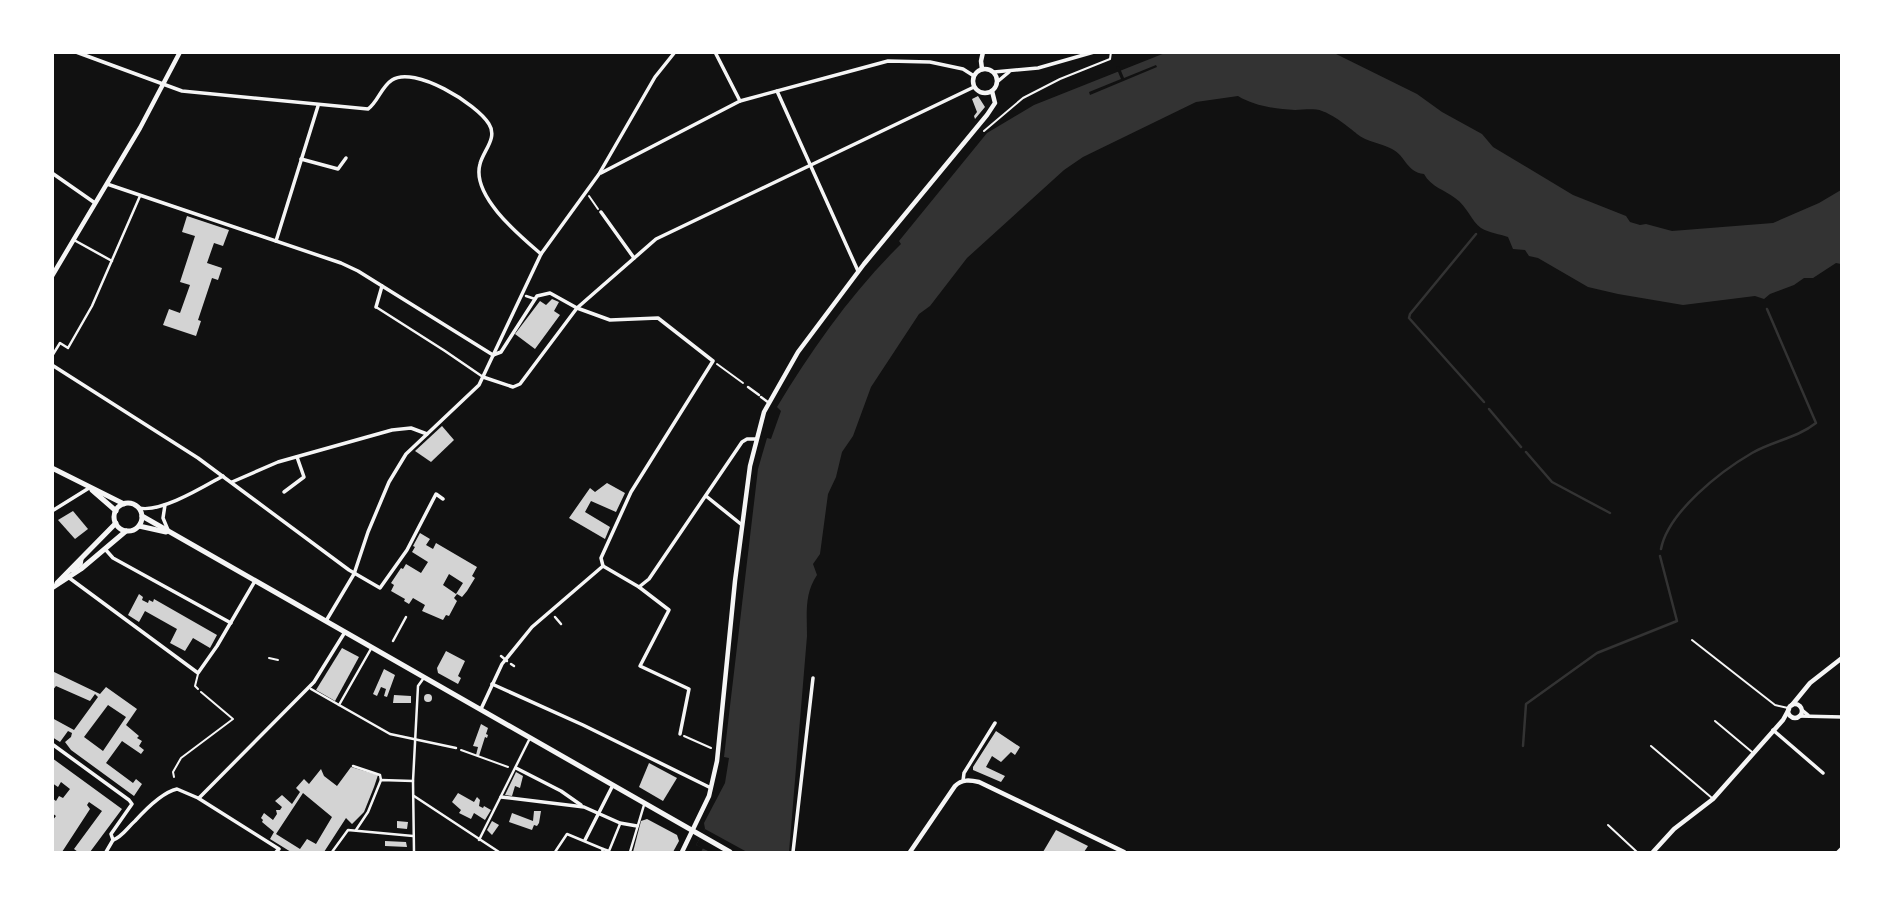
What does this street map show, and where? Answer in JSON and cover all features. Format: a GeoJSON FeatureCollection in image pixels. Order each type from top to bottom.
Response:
{"type":"FeatureCollection","features":[{"type":"Feature","properties":{"kind":"main road"},"geometry":{"type":"LineString","coordinates":[[52,468],[89,488],[116,511]]}},
{"type":"Feature","properties":{"kind":"main road"},"geometry":{"type":"LineString","coordinates":[[89,488],[103,492],[124,504],[132,504],[139,508],[142,516],[169,533],[372,647],[387,652],[424,677],[730,852]]}},
{"type":"Feature","properties":{"kind":"main road"},"geometry":{"type":"LineString","coordinates":[[54,587],[116,523],[116,511],[124,504]]}},
{"type":"Feature","properties":{"kind":"main road"},"geometry":{"type":"LineString","coordinates":[[139,526],[142,516]]}},
{"type":"Feature","properties":{"kind":"main road"},"geometry":{"type":"LineString","coordinates":[[116,523],[126,531]]}},
{"type":"Feature","properties":{"kind":"main road"},"geometry":{"type":"LineString","coordinates":[[54,587],[69,578],[126,531],[139,526],[169,533]]}},
{"type":"Feature","properties":{"kind":"street"},"geometry":{"type":"LineString","coordinates":[[76,52],[182,91],[318,106],[368,109],[395,78],[421,79],[458,97],[490,124],[492,138],[479,166],[481,183],[498,215],[541,254]]}},
{"type":"Feature","properties":{"kind":"street"},"geometry":{"type":"LineString","coordinates":[[52,276],[165,83],[180,52]]}},
{"type":"Feature","properties":{"kind":"street"},"geometry":{"type":"LineString","coordinates":[[326,621],[354,574],[389,482],[407,454],[479,385],[541,254],[599,174],[655,77],[675,52]]}},
{"type":"Feature","properties":{"kind":"street"},"geometry":{"type":"LineString","coordinates":[[715,52],[740,101]]}},
{"type":"Feature","properties":{"kind":"street"},"geometry":{"type":"LineString","coordinates":[[982,69],[980,65],[983,52]]}},
{"type":"Feature","properties":{"kind":"street"},"geometry":{"type":"LineString","coordinates":[[982,69],[994,72],[1011,71],[1058,63],[1094,52]]}},
{"type":"Feature","properties":{"kind":"street"},"geometry":{"type":"LineString","coordinates":[[599,174],[740,101],[777,90],[888,61],[930,62],[963,69],[974,76]]}},
{"type":"Feature","properties":{"kind":"street"},"geometry":{"type":"LineString","coordinates":[[974,87],[974,76],[982,69]]}},
{"type":"Feature","properties":{"kind":"street"},"geometry":{"type":"LineString","coordinates":[[974,87],[984,93],[992,91],[1011,71]]}},
{"type":"Feature","properties":{"kind":"street"},"geometry":{"type":"LineString","coordinates":[[994,72],[998,82]]}},
{"type":"Feature","properties":{"kind":"street"},"geometry":{"type":"LineString","coordinates":[[382,286],[376,307],[482,377],[513,387],[520,384],[577,308],[656,239],[974,87]]}},
{"type":"Feature","properties":{"kind":"street"},"geometry":{"type":"LineString","coordinates":[[777,90],[858,271]]}},
{"type":"Feature","properties":{"kind":"street"},"geometry":{"type":"LineString","coordinates":[[682,852],[711,788],[719,750],[734,581],[756,439],[769,403],[798,352],[858,271],[995,103],[992,91]]}},
{"type":"Feature","properties":{"kind":"street"},"geometry":{"type":"LineString","coordinates":[[276,241],[318,106]]}},
{"type":"Feature","properties":{"kind":"street"},"geometry":{"type":"LineString","coordinates":[[301,159],[338,169],[345,158]]}},
{"type":"Feature","properties":{"kind":"street"},"geometry":{"type":"LineString","coordinates":[[52,173],[95,203]]}},
{"type":"Feature","properties":{"kind":"street"},"geometry":{"type":"LineString","coordinates":[[107,184],[341,263],[492,355]]}},
{"type":"Feature","properties":{"kind":"street"},"geometry":{"type":"LineString","coordinates":[[52,356],[60,343],[68,348],[92,306],[140,195]]}},
{"type":"Feature","properties":{"kind":"street"},"geometry":{"type":"LineString","coordinates":[[601,212],[634,258]]}},
{"type":"Feature","properties":{"kind":"street"},"geometry":{"type":"LineString","coordinates":[[74,240],[113,261]]}},
{"type":"Feature","properties":{"kind":"street"},"geometry":{"type":"LineString","coordinates":[[492,355],[501,352],[535,299],[543,293],[550,293],[577,308],[610,320],[658,318],[713,361],[631,492],[601,558],[603,566],[639,587],[669,610],[640,666],[689,690],[680,734]]}},
{"type":"Feature","properties":{"kind":"street"},"geometry":{"type":"LineString","coordinates":[[526,296],[535,299]]}},
{"type":"Feature","properties":{"kind":"street"},"geometry":{"type":"LineString","coordinates":[[52,365],[198,458],[354,574],[380,588],[407,550],[436,494],[443,499]]}},
{"type":"Feature","properties":{"kind":"street"},"geometry":{"type":"LineString","coordinates":[[748,387],[769,403]]}},
{"type":"Feature","properties":{"kind":"street"},"geometry":{"type":"LineString","coordinates":[[232,482],[278,462],[392,430],[411,428],[427,434]]}},
{"type":"Feature","properties":{"kind":"street"},"geometry":{"type":"LineString","coordinates":[[639,587],[649,579],[742,442],[756,439]]}},
{"type":"Feature","properties":{"kind":"street"},"geometry":{"type":"LineString","coordinates":[[284,492],[304,477],[297,457]]}},
{"type":"Feature","properties":{"kind":"street"},"geometry":{"type":"LineString","coordinates":[[139,508],[144,510],[165,505],[223,476]]}},
{"type":"Feature","properties":{"kind":"street"},"geometry":{"type":"LineString","coordinates":[[52,511],[89,488]]}},
{"type":"Feature","properties":{"kind":"street"},"geometry":{"type":"LineString","coordinates":[[706,496],[742,526]]}},
{"type":"Feature","properties":{"kind":"street"},"geometry":{"type":"LineString","coordinates":[[165,505],[163,518],[169,533]]}},
{"type":"Feature","properties":{"kind":"street"},"geometry":{"type":"LineString","coordinates":[[105,549],[113,558],[231,624]]}},
{"type":"Feature","properties":{"kind":"street"},"geometry":{"type":"LineString","coordinates":[[82,556],[80,564],[68,575],[69,578],[198,673],[231,624],[255,581]]}},
{"type":"Feature","properties":{"kind":"street"},"geometry":{"type":"LineString","coordinates":[[481,709],[492,684],[532,627],[553,614],[603,566]]}},
{"type":"Feature","properties":{"kind":"street"},"geometry":{"type":"LineString","coordinates":[[553,614],[562,624]]}},
{"type":"Feature","properties":{"kind":"street"},"geometry":{"type":"LineString","coordinates":[[393,641],[406,617]]}},
{"type":"Feature","properties":{"kind":"street"},"geometry":{"type":"LineString","coordinates":[[198,798],[313,686],[345,632]]}},
{"type":"Feature","properties":{"kind":"street"},"geometry":{"type":"LineString","coordinates":[[339,705],[372,647]]}},
{"type":"Feature","properties":{"kind":"street"},"geometry":{"type":"LineString","coordinates":[[501,656],[509,663]]}},
{"type":"Feature","properties":{"kind":"street"},"geometry":{"type":"LineString","coordinates":[[1653,852],[1674,829],[1713,799],[1783,720],[1810,683],[1842,658]]}},
{"type":"Feature","properties":{"kind":"street"},"geometry":{"type":"LineString","coordinates":[[414,852],[413,781],[418,686],[424,677]]}},
{"type":"Feature","properties":{"kind":"street"},"geometry":{"type":"LineString","coordinates":[[793,852],[813,678]]}},
{"type":"Feature","properties":{"kind":"street"},"geometry":{"type":"LineString","coordinates":[[492,684],[711,788]]}},
{"type":"Feature","properties":{"kind":"street"},"geometry":{"type":"LineString","coordinates":[[313,686],[339,705],[390,734],[456,748]]}},
{"type":"Feature","properties":{"kind":"street"},"geometry":{"type":"LineString","coordinates":[[1796,717],[1801,707],[1801,694]]}},
{"type":"Feature","properties":{"kind":"street"},"geometry":{"type":"LineString","coordinates":[[1790,707],[1801,707],[1808,715]]}},
{"type":"Feature","properties":{"kind":"street"},"geometry":{"type":"LineString","coordinates":[[1790,707],[1790,714],[1796,717]]}},
{"type":"Feature","properties":{"kind":"street"},"geometry":{"type":"LineString","coordinates":[[1783,720],[1808,715],[1842,718]]}},
{"type":"Feature","properties":{"kind":"street"},"geometry":{"type":"LineString","coordinates":[[963,781],[964,773],[995,723]]}},
{"type":"Feature","properties":{"kind":"street"},"geometry":{"type":"LineString","coordinates":[[1773,730],[1823,773]]}},
{"type":"Feature","properties":{"kind":"street"},"geometry":{"type":"LineString","coordinates":[[480,840],[530,738]]}},
{"type":"Feature","properties":{"kind":"street"},"geometry":{"type":"LineString","coordinates":[[52,744],[132,804],[111,834],[113,840]]}},
{"type":"Feature","properties":{"kind":"street"},"geometry":{"type":"LineString","coordinates":[[407,762],[414,763]]}},
{"type":"Feature","properties":{"kind":"street"},"geometry":{"type":"LineString","coordinates":[[353,766],[380,775],[381,780],[368,812],[356,830]]}},
{"type":"Feature","properties":{"kind":"street"},"geometry":{"type":"LineString","coordinates":[[516,768],[598,814],[620,823],[637,826]]}},
{"type":"Feature","properties":{"kind":"street"},"geometry":{"type":"LineString","coordinates":[[381,780],[413,781]]}},
{"type":"Feature","properties":{"kind":"street"},"geometry":{"type":"LineString","coordinates":[[910,852],[955,786],[963,781],[979,782],[1124,852]]}},
{"type":"Feature","properties":{"kind":"street"},"geometry":{"type":"LineString","coordinates":[[585,840],[613,786]]}},
{"type":"Feature","properties":{"kind":"street"},"geometry":{"type":"LineString","coordinates":[[106,852],[113,840],[119,838],[134,821],[173,789],[182,790],[198,798],[277,851],[284,852]]}},
{"type":"Feature","properties":{"kind":"street"},"geometry":{"type":"LineString","coordinates":[[414,796],[499,852]]}},
{"type":"Feature","properties":{"kind":"street"},"geometry":{"type":"LineString","coordinates":[[501,797],[584,807]]}},
{"type":"Feature","properties":{"kind":"street"},"geometry":{"type":"LineString","coordinates":[[630,852],[645,803]]}},
{"type":"Feature","properties":{"kind":"street"},"geometry":{"type":"LineString","coordinates":[[555,852],[567,834],[585,840],[603,851],[610,851],[620,823]]}},
{"type":"Feature","properties":{"kind":"street"},"geometry":{"type":"LineString","coordinates":[[332,852],[348,830],[414,836]]}},
{"type":"Feature","properties":{"kind":"lane"},"geometry":{"type":"LineString","coordinates":[[1692,640],[1774,705],[1790,707]]}},
{"type":"Feature","properties":{"kind":"lane"},"geometry":{"type":"LineString","coordinates":[[198,673],[195,686],[198,689]]}},
{"type":"Feature","properties":{"kind":"lane"},"geometry":{"type":"LineString","coordinates":[[1715,721],[1753,753]]}},
{"type":"Feature","properties":{"kind":"lane"},"geometry":{"type":"LineString","coordinates":[[1651,746],[1713,799]]}},
{"type":"Feature","properties":{"kind":"lane"},"geometry":{"type":"LineString","coordinates":[[1608,825],[1637,852]]}},
{"type":"Feature","properties":{"kind":"path"},"geometry":{"type":"LineString","coordinates":[[978,126],[983,131],[1023,98],[1060,79],[1110,59],[1111,52]]}},
{"type":"Feature","properties":{"kind":"path"},"geometry":{"type":"LineString","coordinates":[[586,192],[601,212]]}},
{"type":"Feature","properties":{"kind":"path"},"geometry":{"type":"LineString","coordinates":[[713,361],[748,387]]}},
{"type":"Feature","properties":{"kind":"path"},"geometry":{"type":"LineString","coordinates":[[269,658],[278,660]]}},
{"type":"Feature","properties":{"kind":"path"},"geometry":{"type":"LineString","coordinates":[[174,777],[173,772],[181,758],[233,719],[198,689]]}},
{"type":"Feature","properties":{"kind":"path"},"geometry":{"type":"LineString","coordinates":[[680,734],[701,745],[719,750]]}},
{"type":"Feature","properties":{"kind":"path"},"geometry":{"type":"LineString","coordinates":[[456,748],[485,760],[516,768]]}},
{"type":"Feature","properties":{"kind":"shaded area"},"geometry":{"type":"Polygon","coordinates":[[[1165,53],[1334,53],[1417,94],[1442,112],[1482,134],[1493,147],[1573,195],[1626,216],[1630,222],[1640,225],[1672,231],[1773,223],[1841,190],[1841,264],[1836,263],[1813,278],[1804,278],[1764,299],[1755,296],[1683,305],[1588,287],[1538,258],[1529,256],[1525,250],[1513,249],[1508,237],[1481,228],[1459,201],[1434,185],[1424,174],[1413,170],[1397,152],[1361,137],[1331,115],[1316,110],[1265,106],[1238,96],[1196,102],[1083,157],[1064,170],[967,258],[930,306],[919,314],[871,387],[853,436],[842,452],[836,477],[828,494],[820,554],[813,564],[817,575],[808,597],[789,852],[701,852],[703,848],[696,845],[725,783],[729,758],[724,757],[758,469],[767,438],[771,439],[781,411],[777,407],[834,322],[901,244],[899,241],[987,133],[1034,105],[1165,53]]]}},
{"type":"Feature","properties":{"kind":"pier"},"geometry":{"type":"Polygon","coordinates":[[[1156,65],[1157,67],[1090,95],[1089,92],[1121,79],[1116,67],[1119,66],[1124,78],[1156,65]]]}},
{"type":"Feature","properties":{"kind":"pier"},"geometry":{"type":"Polygon","coordinates":[[[705,829],[747,852],[710,852],[696,845],[705,829]]]}},
{"type":"Feature","properties":{"kind":"building"},"geometry":{"type":"Polygon","coordinates":[[[978,96],[985,107],[975,119],[977,112],[972,99],[978,96]]]}},
{"type":"Feature","properties":{"kind":"building"},"geometry":{"type":"Polygon","coordinates":[[[187,216],[229,230],[223,246],[214,243],[207,263],[222,268],[218,280],[212,278],[198,320],[201,321],[196,336],[163,325],[169,309],[180,313],[190,285],[180,282],[195,236],[182,232],[187,216]]]}},
{"type":"Feature","properties":{"kind":"building"},"geometry":{"type":"Polygon","coordinates":[[[552,299],[559,302],[554,311],[560,315],[535,349],[515,334],[540,301],[546,305],[552,299]]]}},
{"type":"Feature","properties":{"kind":"building"},"geometry":{"type":"Polygon","coordinates":[[[442,426],[454,440],[431,462],[415,451],[442,426]]]}},
{"type":"Feature","properties":{"kind":"building"},"geometry":{"type":"Polygon","coordinates":[[[607,483],[625,493],[616,512],[591,501],[585,512],[610,527],[605,539],[569,518],[590,488],[595,492],[607,483]]]}},
{"type":"Feature","properties":{"kind":"building"},"geometry":{"type":"Polygon","coordinates":[[[73,511],[88,529],[75,539],[58,520],[73,511]]]}},
{"type":"Feature","properties":{"kind":"building"},"geometry":{"type":"Polygon","coordinates":[[[420,533],[430,539],[426,545],[433,549],[436,543],[477,567],[472,576],[475,578],[467,591],[462,597],[457,594],[454,598],[457,601],[449,616],[446,615],[443,620],[422,611],[425,605],[413,598],[409,604],[391,591],[394,585],[391,583],[406,564],[421,573],[428,562],[412,552],[415,547],[413,546],[420,533]],[[449,574],[443,585],[456,594],[463,583],[449,574]]]}},
{"type":"Feature","properties":{"kind":"building"},"geometry":{"type":"Polygon","coordinates":[[[139,594],[143,597],[142,600],[148,603],[154,599],[217,635],[210,648],[193,638],[185,651],[170,643],[177,629],[145,611],[139,622],[128,615],[139,594]]]}},
{"type":"Feature","properties":{"kind":"building"},"geometry":{"type":"Polygon","coordinates":[[[342,648],[359,657],[335,701],[316,690],[342,648]]]}},
{"type":"Feature","properties":{"kind":"building"},"geometry":{"type":"Polygon","coordinates":[[[446,651],[465,661],[458,676],[461,678],[458,684],[438,673],[437,668],[446,651]]]}},
{"type":"Feature","properties":{"kind":"building"},"geometry":{"type":"Polygon","coordinates":[[[384,669],[395,675],[387,697],[384,696],[386,689],[381,687],[377,696],[373,694],[384,669]]]}},
{"type":"Feature","properties":{"kind":"building"},"geometry":{"type":"Polygon","coordinates":[[[52,671],[100,694],[106,687],[137,709],[126,725],[139,736],[137,738],[142,741],[139,746],[144,750],[141,754],[122,741],[106,763],[133,783],[136,779],[142,784],[134,796],[71,750],[65,742],[72,733],[68,731],[60,742],[52,737],[52,718],[74,730],[98,697],[95,694],[90,701],[56,686],[52,691],[52,671]],[[108,705],[84,737],[103,751],[126,717],[108,705]]]}},
{"type":"Feature","properties":{"kind":"building"},"geometry":{"type":"Polygon","coordinates":[[[428,694],[432,698],[428,702],[424,698],[428,694]]]}},
{"type":"Feature","properties":{"kind":"building"},"geometry":{"type":"Polygon","coordinates":[[[394,695],[411,696],[411,703],[393,703],[394,695]]]}},
{"type":"Feature","properties":{"kind":"building"},"geometry":{"type":"Polygon","coordinates":[[[481,724],[488,728],[488,735],[479,756],[476,755],[478,747],[473,746],[481,724]]]}},
{"type":"Feature","properties":{"kind":"building"},"geometry":{"type":"Polygon","coordinates":[[[996,731],[1020,747],[1015,755],[1011,752],[1001,762],[992,756],[986,767],[1005,776],[1001,782],[973,770],[996,731]]]}},
{"type":"Feature","properties":{"kind":"building"},"geometry":{"type":"Polygon","coordinates":[[[52,758],[122,809],[90,852],[78,852],[74,849],[102,811],[89,802],[87,805],[90,809],[62,852],[52,852],[52,821],[56,816],[52,813],[52,798],[56,801],[59,796],[63,798],[70,789],[61,782],[58,787],[52,783],[52,758]]]}},
{"type":"Feature","properties":{"kind":"building"},"geometry":{"type":"Polygon","coordinates":[[[649,763],[677,778],[663,801],[639,787],[649,763]]]}},
{"type":"Feature","properties":{"kind":"building"},"geometry":{"type":"Polygon","coordinates":[[[351,767],[378,775],[364,812],[352,824],[346,818],[324,852],[291,852],[270,839],[274,832],[261,818],[264,813],[273,820],[277,814],[276,810],[282,807],[275,801],[282,795],[292,804],[300,792],[296,788],[304,779],[309,784],[321,769],[324,776],[337,786],[351,767]],[[303,793],[276,834],[300,849],[307,839],[316,844],[332,817],[303,793]]]}},
{"type":"Feature","properties":{"kind":"building"},"geometry":{"type":"Polygon","coordinates":[[[516,772],[523,776],[520,788],[515,786],[512,796],[505,795],[516,772]]]}},
{"type":"Feature","properties":{"kind":"building"},"geometry":{"type":"Polygon","coordinates":[[[458,793],[474,802],[477,797],[480,800],[479,806],[491,810],[485,820],[474,813],[471,819],[459,813],[461,810],[452,802],[458,793]]]}},
{"type":"Feature","properties":{"kind":"building"},"geometry":{"type":"Polygon","coordinates":[[[534,811],[541,811],[539,823],[534,825],[532,830],[509,822],[512,813],[533,821],[534,811]]]}},
{"type":"Feature","properties":{"kind":"building"},"geometry":{"type":"Polygon","coordinates":[[[647,819],[677,835],[679,841],[673,852],[633,852],[641,821],[647,819]]]}},
{"type":"Feature","properties":{"kind":"building"},"geometry":{"type":"Polygon","coordinates":[[[397,821],[408,822],[407,829],[397,828],[397,821]]]}},
{"type":"Feature","properties":{"kind":"building"},"geometry":{"type":"Polygon","coordinates":[[[492,821],[499,825],[492,835],[487,830],[492,821]]]}},
{"type":"Feature","properties":{"kind":"building"},"geometry":{"type":"Polygon","coordinates":[[[1056,830],[1088,846],[1084,852],[1043,852],[1056,830]]]}},
{"type":"Feature","properties":{"kind":"building"},"geometry":{"type":"Polygon","coordinates":[[[385,841],[406,842],[407,847],[385,846],[385,841]]]}},
{"type":"Feature","properties":{"kind":"waterway"},"geometry":{"type":"LineString","coordinates":[[1476,234],[1409,318],[1484,402]]}},
{"type":"Feature","properties":{"kind":"waterway"},"geometry":{"type":"LineString","coordinates":[[1661,549],[1674,521],[1711,482],[1752,453],[1816,423],[1767,309]]}},
{"type":"Feature","properties":{"kind":"waterway"},"geometry":{"type":"LineString","coordinates":[[1489,409],[1521,447]]}},
{"type":"Feature","properties":{"kind":"waterway"},"geometry":{"type":"LineString","coordinates":[[1526,452],[1552,482],[1610,513]]}},
{"type":"Feature","properties":{"kind":"waterway"},"geometry":{"type":"LineString","coordinates":[[1523,746],[1526,704],[1597,653],[1677,621],[1660,556]]}}]}
